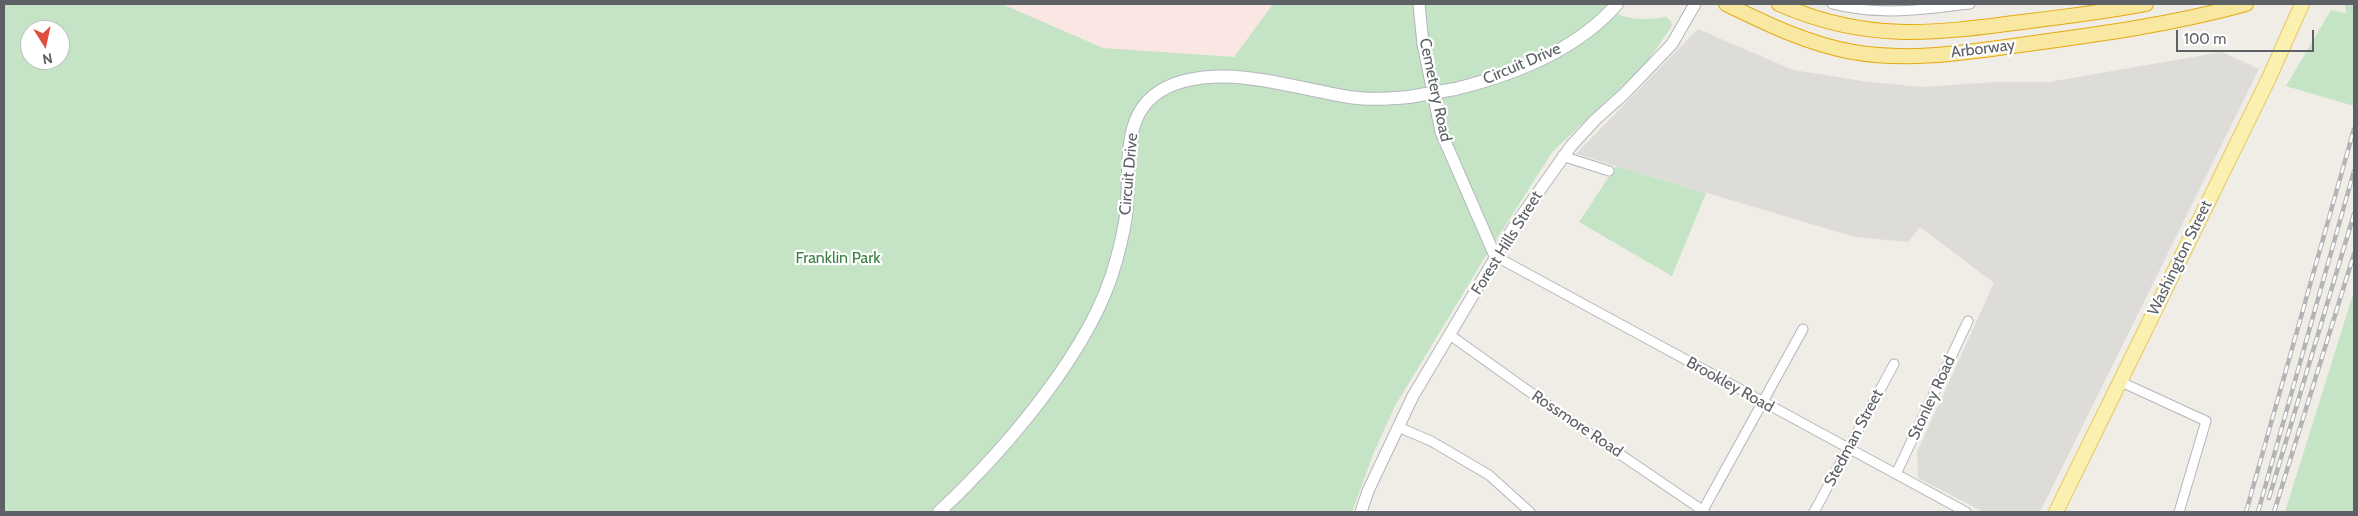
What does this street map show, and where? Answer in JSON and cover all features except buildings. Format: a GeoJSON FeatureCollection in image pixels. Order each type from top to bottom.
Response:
{"type":"FeatureCollection","features":[{"type":"Feature","properties":{"kind":"highway","name":"Arborway"},"geometry":{"type":"LineString","coordinates":[[1726,4],[1809,40],[1872,54],[1941,55],[2151,26],[2246,4]]}},
{"type":"Feature","properties":{"kind":"highway","name":"Arborway"},"geometry":{"type":"LineString","coordinates":[[1779,4],[1838,25],[1901,33],[1951,31],[2146,4]]}},
{"type":"Feature","properties":{"kind":"highway"},"geometry":{"type":"LineString","coordinates":[[2052,41],[2053,27],[2064,16]]}},
{"type":"Feature","properties":{"kind":"main road","name":"Circuit Drive"},"geometry":{"type":"LineString","coordinates":[[939,512],[971,480],[1040,400],[1072,356],[1092,320],[1109,284],[1119,253],[1126,212],[1131,133],[1137,116],[1148,100],[1164,89],[1185,81],[1219,78],[1256,80],[1361,99],[1409,97],[1455,89],[1507,73],[1545,57],[1588,31],[1616,4]]}},
{"type":"Feature","properties":{"kind":"main road","name":"Washington Street"},"geometry":{"type":"LineString","coordinates":[[2056,512],[2269,78],[2302,4]]}},
{"type":"Feature","properties":{"kind":"street","name":"Cemetery Road"},"geometry":{"type":"LineString","coordinates":[[1419,4],[1423,44],[1441,132],[1495,256]]}},
{"type":"Feature","properties":{"kind":"street","name":"Forest Hills Street"},"geometry":{"type":"LineString","coordinates":[[1361,512],[1368,491],[1398,427],[1420,385],[1495,256],[1562,156],[1595,120],[1625,93],[1672,44],[1695,4]]}},
{"type":"Feature","properties":{"kind":"street"},"geometry":{"type":"LineString","coordinates":[[1832,4],[1896,12],[1970,4]]}},
{"type":"Feature","properties":{"kind":"street"},"geometry":{"type":"LineString","coordinates":[[1562,156],[1609,171]]}},
{"type":"Feature","properties":{"kind":"street","name":"Brookley Road"},"geometry":{"type":"LineString","coordinates":[[1495,256],[1966,512]]}},
{"type":"Feature","properties":{"kind":"street","name":"Stonley Road"},"geometry":{"type":"LineString","coordinates":[[1896,474],[1968,321]]}},
{"type":"Feature","properties":{"kind":"street"},"geometry":{"type":"LineString","coordinates":[[1703,512],[1803,329]]}},
{"type":"Feature","properties":{"kind":"street","name":"Rossmore Road"},"geometry":{"type":"LineString","coordinates":[[1450,335],[1554,410],[1703,512]]}},
{"type":"Feature","properties":{"kind":"street","name":"Stedman Street"},"geometry":{"type":"LineString","coordinates":[[1814,512],[1894,364]]}},
{"type":"Feature","properties":{"kind":"street"},"geometry":{"type":"LineString","coordinates":[[2120,382],[2206,421],[2179,512]]}},
{"type":"Feature","properties":{"kind":"street"},"geometry":{"type":"LineString","coordinates":[[1398,427],[1431,441],[1489,475],[1530,512]]}},
{"type":"Feature","properties":{"kind":"shaded area"},"geometry":{"type":"Polygon","coordinates":[[[1002,4],[1273,4],[1234,57],[1103,48],[1002,4]]]}},
{"type":"Feature","properties":{"kind":"shaded area"},"geometry":{"type":"Polygon","coordinates":[[[1698,29],[1793,70],[1869,82],[1922,87],[1995,82],[2049,82],[2222,52],[2259,69],[2040,512],[1984,512],[1918,478],[1917,452],[1994,283],[1920,227],[1908,242],[1855,237],[1576,154],[1698,29]]]}},
{"type":"Feature","properties":{"kind":"green space","name":"Franklin Park"},"geometry":{"type":"Polygon","coordinates":[[[4,4],[1002,4],[1103,48],[1234,57],[1273,4],[1606,4],[1611,10],[1625,17],[1650,19],[1666,17],[1671,21],[1672,26],[1645,65],[1553,151],[1482,262],[1395,406],[1374,452],[1352,512],[4,512],[4,4]]]}},
{"type":"Feature","properties":{"kind":"green space"},"geometry":{"type":"Polygon","coordinates":[[[2345,4],[2354,4],[2354,106],[2286,86],[2331,10],[2346,13],[2345,4]]]}},
{"type":"Feature","properties":{"kind":"green space"},"geometry":{"type":"Polygon","coordinates":[[[1616,166],[1706,193],[1672,276],[1579,222],[1616,166]]]}},
{"type":"Feature","properties":{"kind":"green space"},"geometry":{"type":"Polygon","coordinates":[[[2354,291],[2354,512],[2285,512],[2354,291]]]}},
{"type":"Feature","properties":{"kind":"railway"},"geometry":{"type":"LineString","coordinates":[[2246,512],[2354,129]]}},
{"type":"Feature","properties":{"kind":"railway"},"geometry":{"type":"LineString","coordinates":[[2258,512],[2354,171]]}},
{"type":"Feature","properties":{"kind":"railway"},"geometry":{"type":"LineString","coordinates":[[2269,498],[2354,214]]}},
{"type":"Feature","properties":{"kind":"railway"},"geometry":{"type":"LineString","coordinates":[[2274,512],[2354,254]]}}]}
